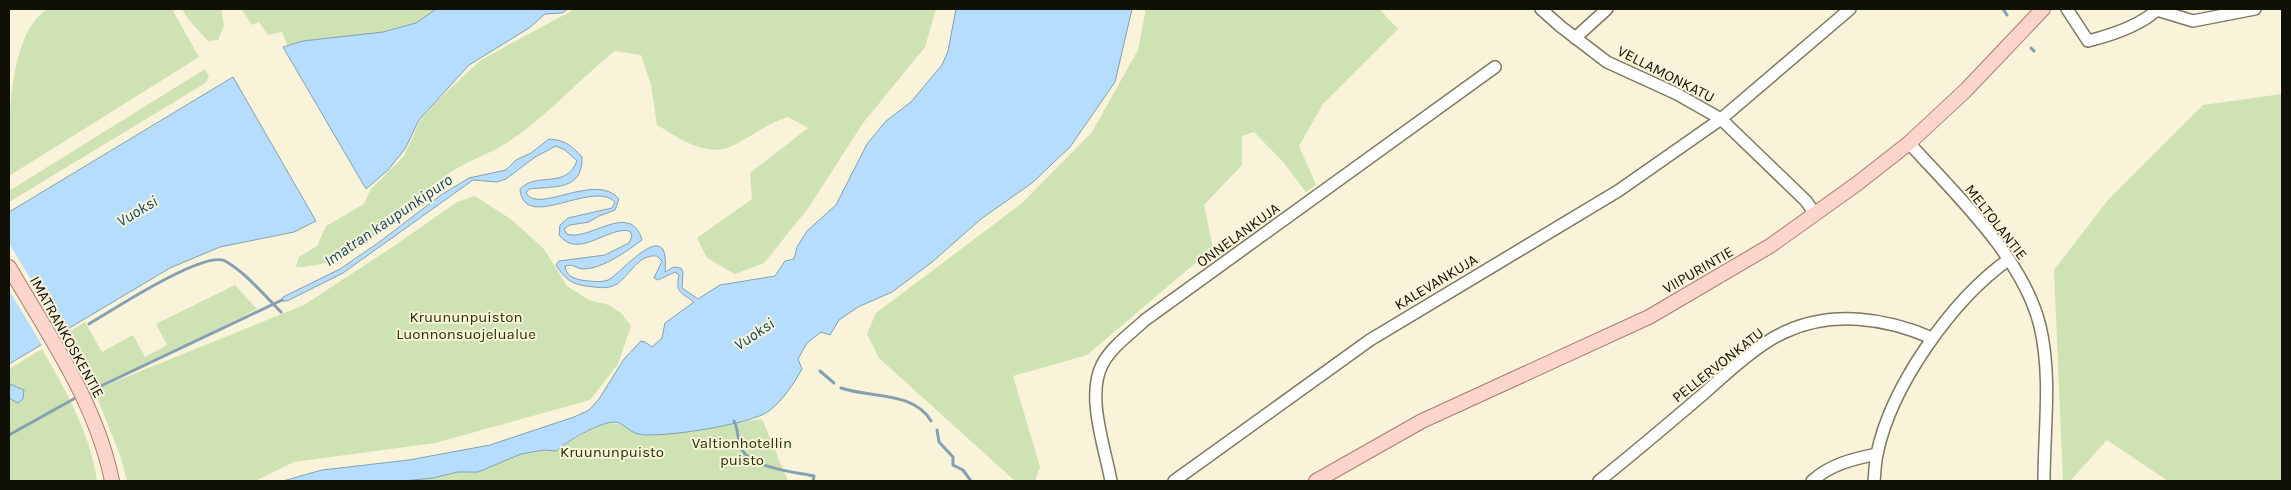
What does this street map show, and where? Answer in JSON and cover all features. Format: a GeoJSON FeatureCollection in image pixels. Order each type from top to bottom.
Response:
{"type":"FeatureCollection","features":[{"type":"Feature","properties":{"kind":"main road","name":"VIIPURINTIE"},"geometry":{"type":"LineString","coordinates":[[1316,481],[1422,421],[1649,317],[1732,270],[1815,214],[1908,143],[1966,90],[2043,9]]}},
{"type":"Feature","properties":{"kind":"main road","name":"IMATRANKOSKENTIE"},"geometry":{"type":"LineString","coordinates":[[9,267],[80,388],[101,440],[112,481]]}},
{"type":"Feature","properties":{"kind":"street","name":"VELLAMONKATU"},"geometry":{"type":"LineString","coordinates":[[1541,9],[1575,38],[1608,62],[1678,94],[1720,119],[1806,201],[1815,214]]}},
{"type":"Feature","properties":{"kind":"street"},"geometry":{"type":"LineString","coordinates":[[1575,38],[1607,9]]}},
{"type":"Feature","properties":{"kind":"street","name":"KALEVANKUJA"},"geometry":{"type":"LineString","coordinates":[[1174,481],[1370,340],[1618,191],[1720,119],[1850,9]]}},
{"type":"Feature","properties":{"kind":"street"},"geometry":{"type":"LineString","coordinates":[[2067,9],[2088,41],[2105,37],[2127,28],[2158,10],[2193,21],[2255,9]]}},
{"type":"Feature","properties":{"kind":"street","name":"ONNELANKUJA"},"geometry":{"type":"LineString","coordinates":[[1111,481],[1096,399],[1096,380],[1102,364],[1112,350],[1145,320],[1495,67]]}},
{"type":"Feature","properties":{"kind":"street","name":"MELTOLANTIE"},"geometry":{"type":"LineString","coordinates":[[1908,143],[1978,222],[2008,260],[2024,287],[2040,326],[2046,373],[2044,481]]}},
{"type":"Feature","properties":{"kind":"street"},"geometry":{"type":"LineString","coordinates":[[1874,481],[1877,454],[1894,404],[1932,338],[1982,281],[2008,260]]}},
{"type":"Feature","properties":{"kind":"street","name":"PELLERVONKATU"},"geometry":{"type":"LineString","coordinates":[[1600,481],[1744,359],[1785,332],[1823,320],[1849,318],[1899,325],[1932,338]]}},
{"type":"Feature","properties":{"kind":"street"},"geometry":{"type":"LineString","coordinates":[[1812,481],[1822,472],[1845,461],[1877,454]]}},
{"type":"Feature","properties":{"kind":"green space"},"geometry":{"type":"Polygon","coordinates":[[[48,9],[172,9],[199,57],[9,176],[10,110],[17,61],[24,39],[34,22],[48,9]]]}},
{"type":"Feature","properties":{"kind":"green space"},"geometry":{"type":"Polygon","coordinates":[[[182,9],[221,9],[224,26],[218,40],[208,41],[188,19],[182,9]]]}},
{"type":"Feature","properties":{"kind":"green space"},"geometry":{"type":"Polygon","coordinates":[[[442,9],[427,19],[377,37],[323,39],[287,45],[282,32],[268,35],[259,22],[252,25],[242,10],[442,9]]]}},
{"type":"Feature","properties":{"kind":"green space"},"geometry":{"type":"Polygon","coordinates":[[[575,9],[936,9],[925,47],[863,123],[809,207],[764,263],[735,274],[707,258],[697,238],[752,199],[750,173],[808,128],[788,117],[774,122],[743,141],[726,148],[715,150],[695,146],[657,125],[651,85],[641,55],[615,51],[520,134],[499,148],[454,170],[362,245],[342,257],[320,264],[296,267],[299,257],[317,246],[326,226],[364,204],[371,189],[404,156],[420,121],[437,101],[481,60],[575,9]]]}},
{"type":"Feature","properties":{"kind":"green space"},"geometry":{"type":"Polygon","coordinates":[[[1146,9],[1379,9],[1398,29],[1323,104],[1299,146],[1316,185],[1306,192],[1284,163],[1254,132],[1242,136],[1242,165],[1204,205],[1213,248],[1087,355],[1013,376],[1040,467],[1035,481],[1015,481],[879,358],[867,334],[876,313],[1021,204],[1092,132],[1138,50],[1146,9]]]}},
{"type":"Feature","properties":{"kind":"green space"},"geometry":{"type":"Polygon","coordinates":[[[205,69],[209,77],[204,84],[9,202],[9,191],[205,69]]]}},
{"type":"Feature","properties":{"kind":"green space"},"geometry":{"type":"Polygon","coordinates":[[[2282,94],[2282,481],[2168,481],[2107,440],[2070,481],[2063,481],[2054,270],[2108,200],[2203,105],[2282,94]]]}},
{"type":"Feature","properties":{"kind":"green space","name":"Kruununpuiston Luonnonsuojelualue"},"geometry":{"type":"Polygon","coordinates":[[[475,196],[512,220],[544,249],[567,286],[589,300],[609,305],[621,313],[631,326],[618,364],[590,400],[435,443],[294,462],[255,481],[127,481],[120,455],[94,390],[304,305],[457,202],[475,196]]]}},
{"type":"Feature","properties":{"kind":"green space"},"geometry":{"type":"Polygon","coordinates":[[[235,285],[257,309],[169,354],[96,387],[67,333],[85,322],[102,352],[133,335],[145,357],[167,345],[156,324],[235,285]]]}},
{"type":"Feature","properties":{"kind":"green space"},"geometry":{"type":"Polygon","coordinates":[[[42,349],[83,429],[94,463],[97,481],[9,481],[9,369],[42,349]]]}},
{"type":"Feature","properties":{"kind":"green space","name":"Valtionhotellin puisto"},"geometry":{"type":"Polygon","coordinates":[[[762,419],[788,481],[403,481],[433,478],[458,472],[478,472],[521,454],[544,450],[556,451],[565,444],[601,425],[612,423],[624,426],[734,423],[762,419]]]}},
{"type":"Feature","properties":{"kind":"water"},"geometry":{"type":"Polygon","coordinates":[[[436,9],[568,9],[562,13],[545,14],[529,28],[469,65],[419,120],[405,149],[388,170],[366,189],[283,47],[303,41],[383,32],[416,23],[436,9]]]}},
{"type":"Feature","properties":{"kind":"water","name":"Vuoksi"},"geometry":{"type":"Polygon","coordinates":[[[956,9],[1132,9],[1115,82],[1070,147],[1032,183],[981,219],[931,263],[892,292],[858,307],[839,320],[830,335],[821,332],[807,343],[798,359],[802,369],[787,392],[769,411],[745,421],[665,434],[638,434],[617,422],[608,423],[584,433],[556,451],[544,450],[521,454],[478,472],[458,472],[433,478],[403,481],[283,481],[322,470],[409,460],[490,445],[574,417],[589,410],[599,399],[624,359],[641,341],[652,347],[662,338],[665,323],[694,302],[680,292],[678,285],[679,275],[675,272],[658,280],[654,278],[662,261],[657,256],[645,258],[622,280],[609,287],[581,285],[568,280],[556,265],[559,261],[605,255],[629,243],[632,236],[630,231],[621,231],[575,244],[567,242],[559,235],[560,225],[568,218],[612,208],[615,202],[604,197],[591,196],[546,206],[533,206],[524,201],[520,189],[527,184],[559,178],[572,170],[577,161],[565,150],[556,146],[535,157],[506,179],[497,182],[473,180],[343,273],[287,301],[280,301],[283,297],[340,269],[441,195],[469,178],[506,170],[516,160],[531,153],[549,139],[564,142],[582,157],[578,176],[565,185],[529,189],[526,193],[532,198],[542,199],[596,189],[609,192],[619,199],[615,210],[589,222],[570,225],[564,229],[567,234],[576,235],[609,225],[629,223],[637,229],[642,240],[599,266],[584,269],[570,265],[565,266],[568,274],[572,277],[591,281],[608,280],[643,251],[653,246],[660,247],[665,255],[665,272],[674,267],[681,268],[683,272],[682,288],[698,299],[720,285],[775,276],[785,261],[794,259],[797,247],[807,231],[836,205],[867,144],[886,121],[911,102],[942,65],[948,51],[956,9]]]}},
{"type":"Feature","properties":{"kind":"water","name":"Vuoksi"},"geometry":{"type":"Polygon","coordinates":[[[233,77],[316,221],[294,232],[220,247],[170,268],[9,364],[9,212],[233,77]]]}},
{"type":"Feature","properties":{"kind":"water"},"geometry":{"type":"Polygon","coordinates":[[[10,384],[24,390],[23,399],[18,403],[9,398],[10,384]]]}},
{"type":"Feature","properties":{"kind":"pier"},"geometry":{"type":"Polygon","coordinates":[[[9,243],[64,335],[43,347],[9,290],[9,243]]]}},
{"type":"Feature","properties":{"kind":"waterway"},"geometry":{"type":"LineString","coordinates":[[2003,9],[2007,15]]}},
{"type":"Feature","properties":{"kind":"waterway"},"geometry":{"type":"LineString","coordinates":[[2031,48],[2034,51]]}},
{"type":"Feature","properties":{"kind":"waterway"},"geometry":{"type":"LineString","coordinates":[[89,324],[157,284],[198,264],[214,260],[225,261],[240,271],[281,312]]}},
{"type":"Feature","properties":{"kind":"waterway","name":"Imatran kaupunkipuro"},"geometry":{"type":"LineString","coordinates":[[84,394],[282,300]]}},
{"type":"Feature","properties":{"kind":"waterway"},"geometry":{"type":"LineString","coordinates":[[820,371],[834,383]]}},
{"type":"Feature","properties":{"kind":"waterway"},"geometry":{"type":"LineString","coordinates":[[841,388],[902,400],[923,411],[931,421]]}},
{"type":"Feature","properties":{"kind":"waterway","name":"Imatran kaupunkipuro"},"geometry":{"type":"LineString","coordinates":[[9,435],[79,396]]}},
{"type":"Feature","properties":{"kind":"waterway"},"geometry":{"type":"LineString","coordinates":[[734,421],[740,447],[747,456],[764,465],[814,476],[813,481]]}},
{"type":"Feature","properties":{"kind":"waterway"},"geometry":{"type":"LineString","coordinates":[[937,430],[939,442],[953,457],[953,465],[963,470],[971,481]]}},
{"type":"Feature","properties":{"kind":"park label","name":"Kruununpuisto"},"geometry":{"type":"Point","coordinates":[612,452]}}]}
